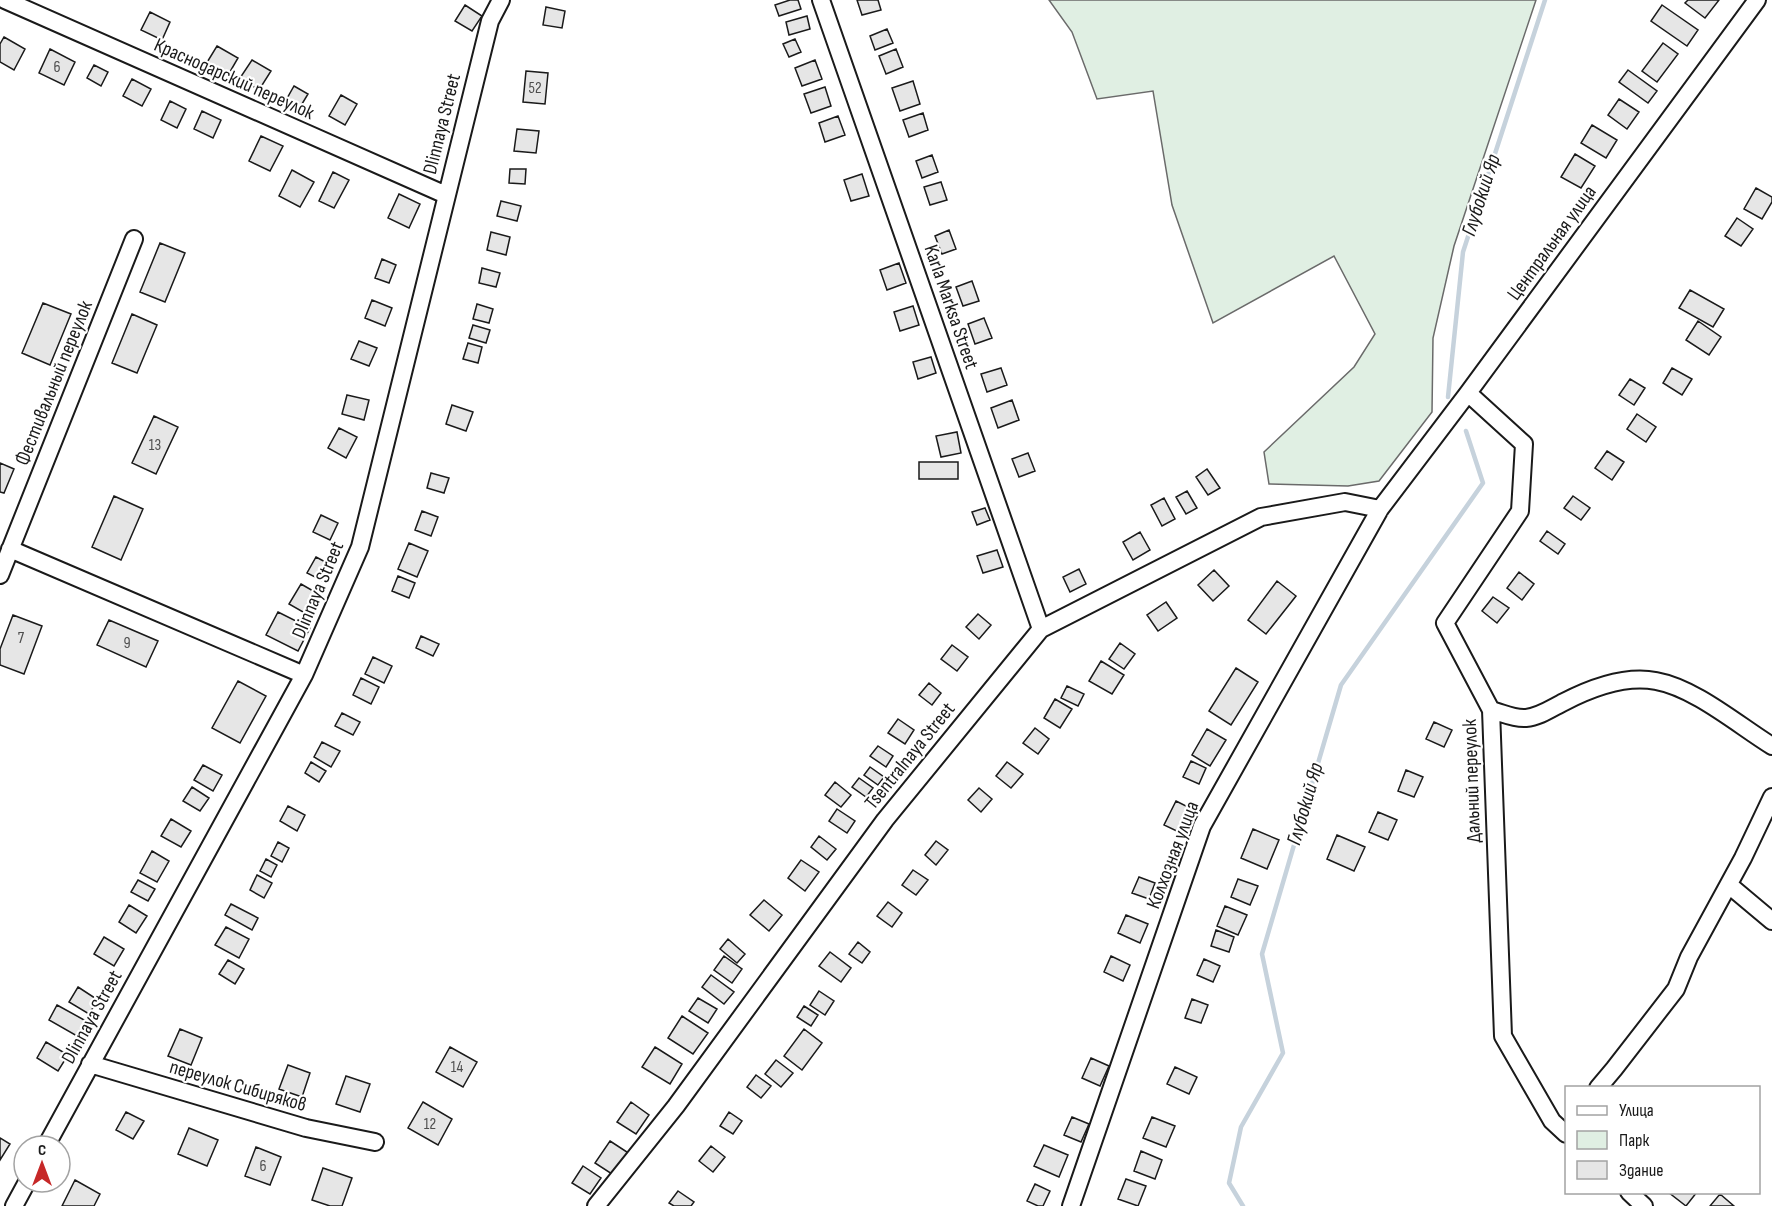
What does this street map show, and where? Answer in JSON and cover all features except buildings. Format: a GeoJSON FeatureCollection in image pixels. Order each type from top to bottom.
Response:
{"type":"FeatureCollection","features":[{"type":"Feature","properties":{"kind":"street","name":"Краснодарский переулок"},"geometry":{"type":"LineString","coordinates":[[5,0],[446,195]]}},
{"type":"Feature","properties":{"kind":"street","name":"Dlinnaya Street"},"geometry":{"type":"LineString","coordinates":[[52,1134],[304,675],[360,547],[490,21],[501,0]]}},
{"type":"Feature","properties":{"kind":"street","name":"Karla Marksa Street"},"geometry":{"type":"LineString","coordinates":[[821,0],[1041,629]]}},
{"type":"Feature","properties":{"kind":"street","name":"Центральная улица"},"geometry":{"type":"LineString","coordinates":[[1380,509],[1756,0]]}},
{"type":"Feature","properties":{"kind":"street","name":"Фестивальный переулок"},"geometry":{"type":"LineString","coordinates":[[0,575],[134,239]]}},
{"type":"Feature","properties":{"kind":"street","name":"Дальний переулок"},"geometry":{"type":"LineString","coordinates":[[1467,393],[1524,444],[1520,511],[1445,623],[1491,710],[1503,1036],[1552,1121],[1565,1130]]}},
{"type":"Feature","properties":{"kind":"street","name":"Tsentralnaya Street"},"geometry":{"type":"LineString","coordinates":[[596,1206],[676,1106],[885,820],[1041,629],[1261,517],[1345,502],[1380,509]]}},
{"type":"Feature","properties":{"kind":"street","name":"Колхозная улица"},"geometry":{"type":"LineString","coordinates":[[1071,1206],[1202,826],[1380,509]]}},
{"type":"Feature","properties":{"kind":"street"},"geometry":{"type":"LineString","coordinates":[[10,549],[304,675]]}},
{"type":"Feature","properties":{"kind":"street"},"geometry":{"type":"LineString","coordinates":[[1491,710],[1507,716],[1528,718],[1539,715],[1581,693],[1604,686],[1630,680],[1656,681],[1681,689],[1714,707],[1772,746]]}},
{"type":"Feature","properties":{"kind":"street"},"geometry":{"type":"LineString","coordinates":[[1600,1086],[1676,989],[1689,957],[1772,797]]}},
{"type":"Feature","properties":{"kind":"street"},"geometry":{"type":"LineString","coordinates":[[1728,885],[1772,921]]}},
{"type":"Feature","properties":{"kind":"street","name":"переулок Сибиряков"},"geometry":{"type":"LineString","coordinates":[[90,1064],[306,1128],[375,1142]]}},
{"type":"Feature","properties":{"kind":"street"},"geometry":{"type":"LineString","coordinates":[[1631,1194],[1644,1206]]}},
{"type":"Feature","properties":{"kind":"green space"},"geometry":{"type":"Polygon","coordinates":[[[1049,0],[1536,0],[1454,246],[1433,338],[1432,412],[1379,481],[1348,486],[1269,484],[1264,452],[1354,367],[1375,334],[1334,256],[1213,323],[1172,205],[1153,91],[1097,99],[1072,32],[1049,0]]]}},
{"type":"Feature","properties":{"kind":"waterway","name":"Глубокий Яр"},"geometry":{"type":"LineString","coordinates":[[1448,397],[1463,252],[1545,0]]}},
{"type":"Feature","properties":{"kind":"waterway","name":"Глубокий Яр"},"geometry":{"type":"LineString","coordinates":[[1243,1206],[1229,1183],[1241,1127],[1283,1053],[1262,954],[1341,685],[1483,483],[1466,431]]}}]}
